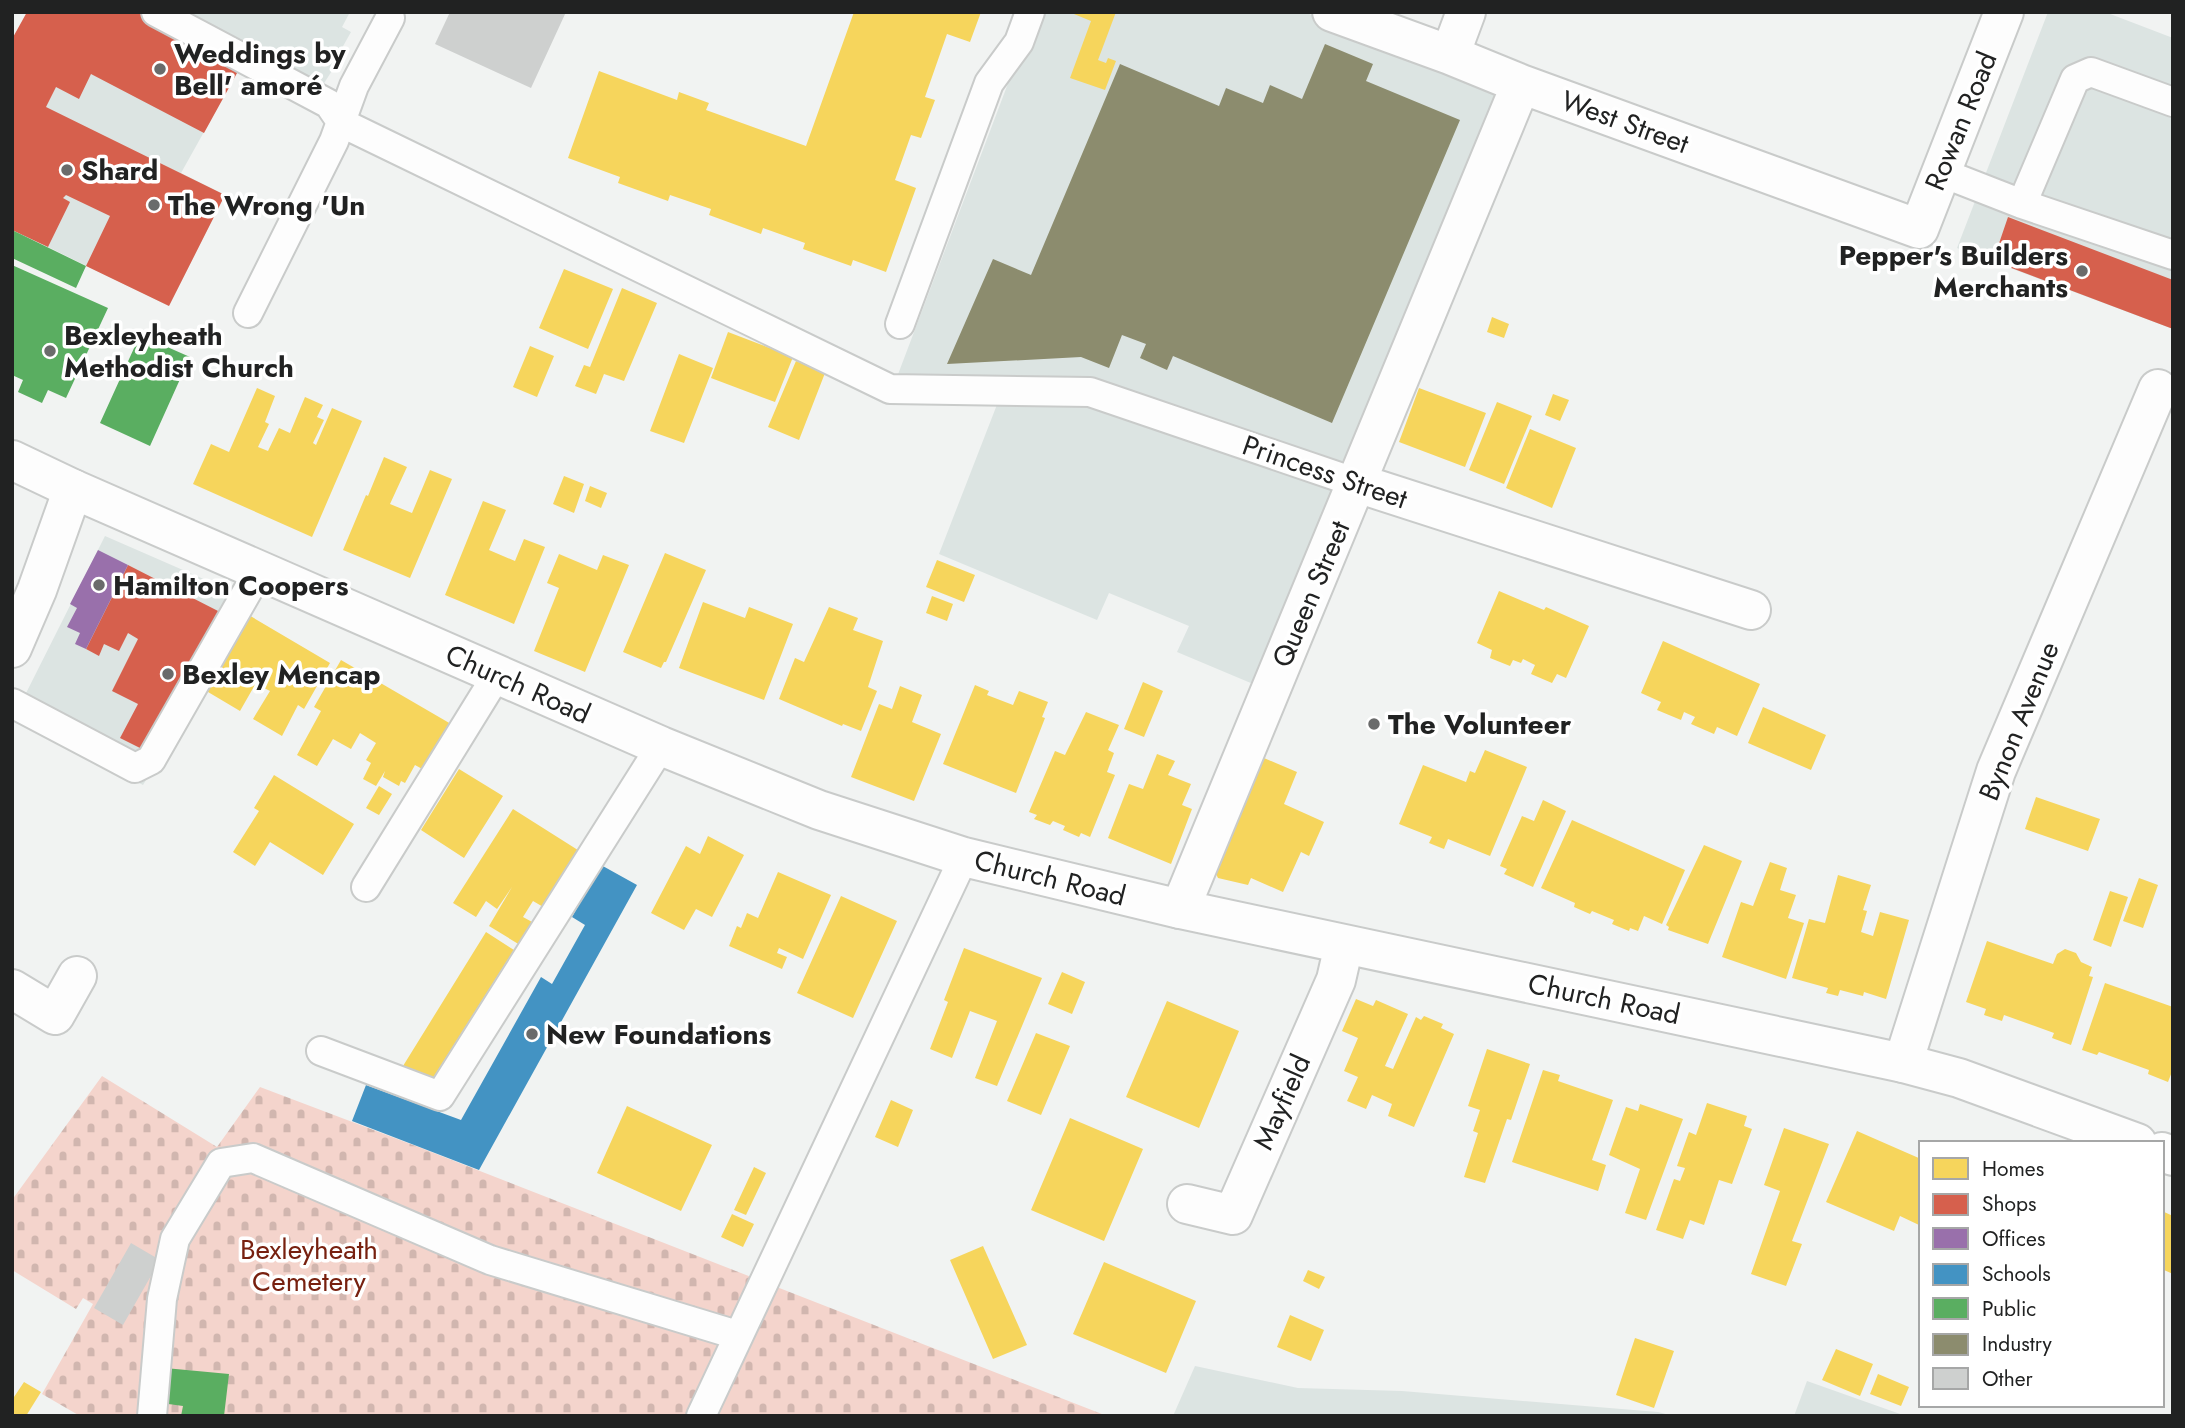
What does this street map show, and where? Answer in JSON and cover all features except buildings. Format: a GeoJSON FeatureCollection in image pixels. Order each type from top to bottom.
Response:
{"type":"FeatureCollection","features":[{"type":"Feature","properties":{"kind":"street","name":"West Street"},"geometry":{"type":"LineString","coordinates":[[1332,12],[1919,229]]}},
{"type":"Feature","properties":{"kind":"street"},"geometry":{"type":"LineString","coordinates":[[1450,55],[1465,12]]}},
{"type":"Feature","properties":{"kind":"street","name":"Rowan Road"},"geometry":{"type":"LineString","coordinates":[[1919,229],[2004,12]]}},
{"type":"Feature","properties":{"kind":"street","name":"Queen Street"},"geometry":{"type":"LineString","coordinates":[[1180,909],[1521,84]]}},
{"type":"Feature","properties":{"kind":"street","name":"Bynon Avenue"},"geometry":{"type":"LineString","coordinates":[[1903,1063],[1996,771],[2158,389]]}},
{"type":"Feature","properties":{"kind":"street","name":"Church Road"},"geometry":{"type":"LineString","coordinates":[[12,460],[661,746],[819,810],[964,858],[1180,909],[1903,1063],[1959,1078],[2132,1141]]}},
{"type":"Feature","properties":{"kind":"street","name":"Princess Street"},"geometry":{"type":"LineString","coordinates":[[1357,484],[1751,610]]}},
{"type":"Feature","properties":{"kind":"street"},"geometry":{"type":"LineString","coordinates":[[12,648],[37,590],[73,489]]}},
{"type":"Feature","properties":{"kind":"street","name":"Mayfield"},"geometry":{"type":"LineString","coordinates":[[1187,1204],[1233,1215],[1336,980],[1343,944]]}},
{"type":"Feature","properties":{"kind":"street"},"geometry":{"type":"LineString","coordinates":[[12,989],[55,1015],[77,976]]}},
{"type":"Feature","properties":{"kind":"lane"},"geometry":{"type":"LineString","coordinates":[[156,12],[329,104],[342,123]]}},
{"type":"Feature","properties":{"kind":"lane"},"geometry":{"type":"LineString","coordinates":[[900,324],[989,83],[1019,42],[1030,12]]}},
{"type":"Feature","properties":{"kind":"lane"},"geometry":{"type":"LineString","coordinates":[[248,313],[342,123],[354,86],[390,18]]}},
{"type":"Feature","properties":{"kind":"lane"},"geometry":{"type":"LineString","coordinates":[[2022,204],[2075,79],[2091,72],[2173,102]]}},
{"type":"Feature","properties":{"kind":"lane","name":"Princess Street"},"geometry":{"type":"LineString","coordinates":[[342,123],[890,389],[1090,392],[1357,484]]}},
{"type":"Feature","properties":{"kind":"lane"},"geometry":{"type":"LineString","coordinates":[[1940,172],[2022,204],[2173,255]]}},
{"type":"Feature","properties":{"kind":"lane"},"geometry":{"type":"LineString","coordinates":[[12,703],[135,768],[151,760],[259,571]]}},
{"type":"Feature","properties":{"kind":"lane"},"geometry":{"type":"LineString","coordinates":[[366,887],[497,675]]}},
{"type":"Feature","properties":{"kind":"lane"},"geometry":{"type":"LineString","coordinates":[[321,1051],[440,1096],[661,746]]}},
{"type":"Feature","properties":{"kind":"lane"},"geometry":{"type":"LineString","coordinates":[[701,1416],[964,858]]}},
{"type":"Feature","properties":{"kind":"lane"},"geometry":{"type":"LineString","coordinates":[[152,1416],[162,1299],[175,1239],[221,1163],[253,1158],[490,1260],[737,1335]]}},
{"type":"Feature","properties":{"kind":"shaded area"},"geometry":{"type":"Polygon","coordinates":[[[27,12],[350,12],[342,27],[351,32],[321,88],[242,64],[181,173],[225,195],[169,306],[48,247],[27,12]]]}},
{"type":"Feature","properties":{"kind":"shaded area"},"geometry":{"type":"Polygon","coordinates":[[[1035,12],[1304,12],[1508,91],[1265,689],[1177,652],[1189,626],[1109,593],[1097,620],[939,554],[1005,384],[894,385],[1035,12]]]}},
{"type":"Feature","properties":{"kind":"shaded area"},"geometry":{"type":"Polygon","coordinates":[[[2048,12],[2105,12],[2173,38],[2173,329],[1957,248],[2048,12]]]}},
{"type":"Feature","properties":{"kind":"shaded area"},"geometry":{"type":"Polygon","coordinates":[[[105,536],[254,601],[143,785],[13,719],[105,536]]]}},
{"type":"Feature","properties":{"kind":"shaded area"},"geometry":{"type":"Polygon","coordinates":[[[1195,1366],[1298,1388],[1402,1391],[1658,1412],[1673,1416],[1173,1416],[1195,1366]]]}},
{"type":"Feature","properties":{"kind":"shaded area"},"geometry":{"type":"Polygon","coordinates":[[[1807,1381],[1903,1415],[1794,1416],[1807,1381]]]}},
{"type":"Feature","properties":{"kind":"green space","name":"Bexleyheath Cemetery"},"geometry":{"type":"Polygon","coordinates":[[[102,1076],[217,1147],[260,1087],[1107,1416],[80,1416],[42,1394],[93,1304],[83,1298],[76,1309],[12,1270],[12,1200],[102,1076]]]}},
{"type":"Feature","properties":{"kind":"place","name":"Weddings by Bell' amoré"},"geometry":{"type":"Point","coordinates":[160,69]}},
{"type":"Feature","properties":{"kind":"place","name":"Shard"},"geometry":{"type":"Point","coordinates":[67,170]}},
{"type":"Feature","properties":{"kind":"place","name":"The Wrong 'Un"},"geometry":{"type":"Point","coordinates":[154,205]}},
{"type":"Feature","properties":{"kind":"place","name":"Pepper's Builders Merchants"},"geometry":{"type":"Point","coordinates":[2082,271]}},
{"type":"Feature","properties":{"kind":"place","name":"Bexleyheath Methodist Church"},"geometry":{"type":"Point","coordinates":[50,351]}},
{"type":"Feature","properties":{"kind":"place","name":"Hamilton Coopers"},"geometry":{"type":"Point","coordinates":[99,585]}},
{"type":"Feature","properties":{"kind":"place","name":"Bexley Mencap"},"geometry":{"type":"Point","coordinates":[168,674]}},
{"type":"Feature","properties":{"kind":"place","name":"The Volunteer"},"geometry":{"type":"Point","coordinates":[1374,724]}},
{"type":"Feature","properties":{"kind":"place","name":"New Foundations"},"geometry":{"type":"Point","coordinates":[532,1034]}}]}
